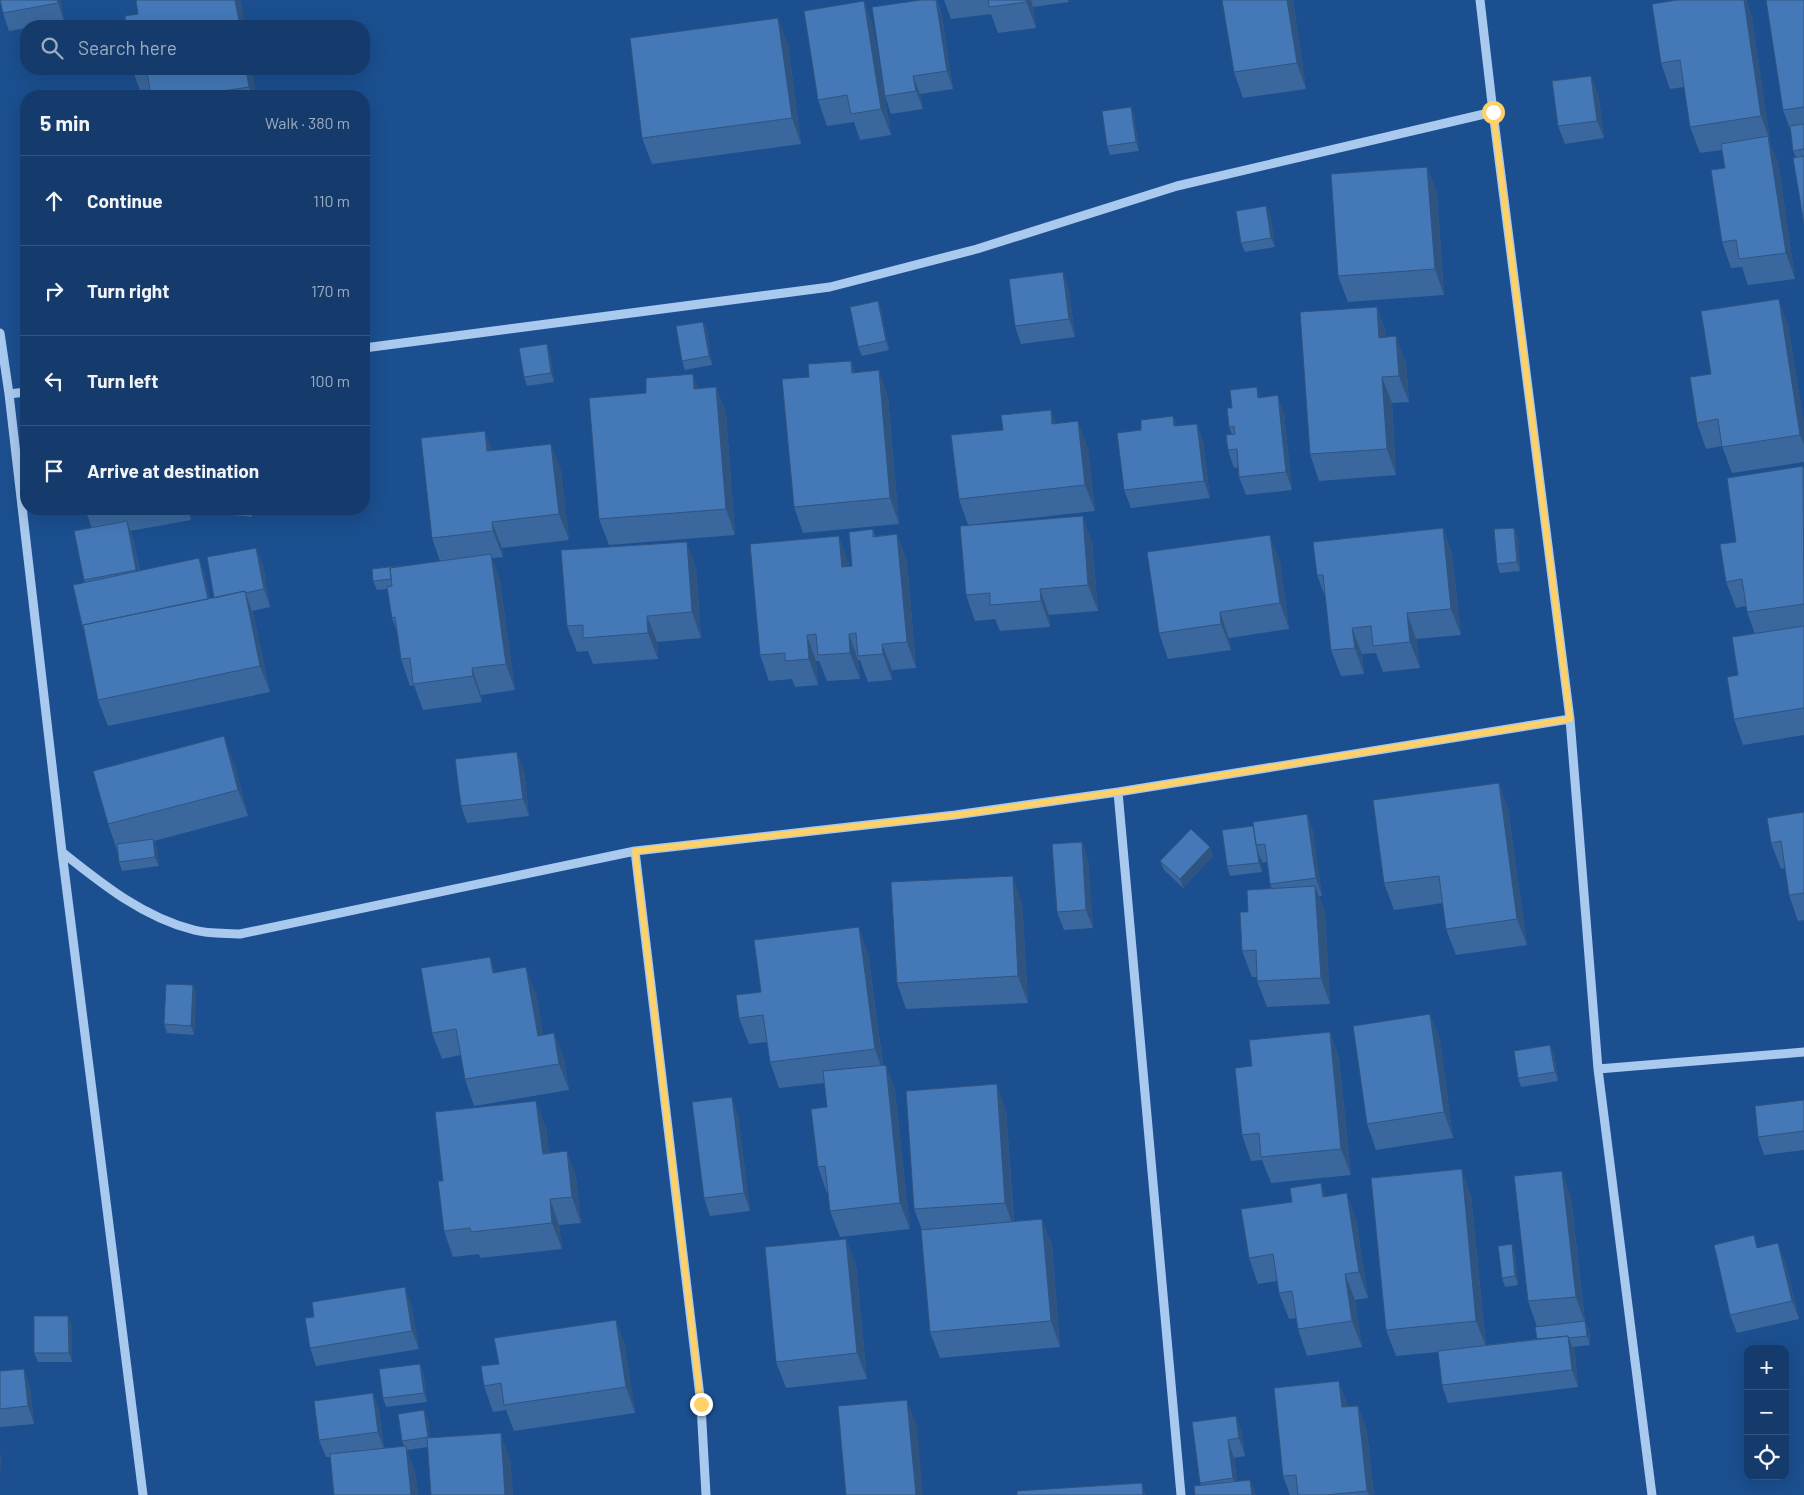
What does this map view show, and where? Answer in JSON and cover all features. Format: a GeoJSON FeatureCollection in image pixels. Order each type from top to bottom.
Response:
{"type":"FeatureCollection","features":[{"type":"Feature","properties":{"kind":"street"},"geometry":{"type":"LineString","coordinates":[[1480,0],[1570,719],[1598,1069],[1652,1495]]}},
{"type":"Feature","properties":{"kind":"street"},"geometry":{"type":"LineString","coordinates":[[370,347],[830,287],[977,249],[1177,186],[1493,112]]}},
{"type":"Feature","properties":{"kind":"street"},"geometry":{"type":"LineString","coordinates":[[0,333],[20,489]]}},
{"type":"Feature","properties":{"kind":"street"},"geometry":{"type":"LineString","coordinates":[[9,394],[20,393]]}},
{"type":"Feature","properties":{"kind":"street"},"geometry":{"type":"LineString","coordinates":[[23,515],[62,852],[143,1495]]}},
{"type":"Feature","properties":{"kind":"street"},"geometry":{"type":"LineString","coordinates":[[62,852],[110,890],[151,914],[195,930],[240,934],[635,851],[956,815],[1118,792],[1570,719]]}},
{"type":"Feature","properties":{"kind":"street"},"geometry":{"type":"LineString","coordinates":[[1118,792],[1181,1495]]}},
{"type":"Feature","properties":{"kind":"street"},"geometry":{"type":"LineString","coordinates":[[635,851],[701,1404],[706,1495]]}},
{"type":"Feature","properties":{"kind":"street"},"geometry":{"type":"LineString","coordinates":[[1598,1069],[1804,1052]]}},
{"type":"Feature","properties":{"kind":"building"},"geometry":{"type":"Polygon","coordinates":[[[0,0],[57,0],[58,3],[3,13],[0,0]]]}},
{"type":"Feature","properties":{"kind":"building"},"geometry":{"type":"Polygon","coordinates":[[[136,0],[235,0],[239,20],[125,20],[125,16],[138,14],[136,0]]]}},
{"type":"Feature","properties":{"kind":"building"},"geometry":{"type":"Polygon","coordinates":[[[921,0],[936,0],[947,71],[913,76],[916,91],[885,96],[872,7],[921,0]]]}},
{"type":"Feature","properties":{"kind":"building"},"geometry":{"type":"Polygon","coordinates":[[[988,0],[1026,0],[1027,2],[989,7],[988,0]]]}},
{"type":"Feature","properties":{"kind":"building"},"geometry":{"type":"Polygon","coordinates":[[[1222,0],[1287,0],[1297,63],[1234,72],[1222,0]]]}},
{"type":"Feature","properties":{"kind":"building"},"geometry":{"type":"Polygon","coordinates":[[[1677,0],[1744,0],[1761,116],[1690,127],[1680,60],[1661,63],[1652,4],[1677,0]]]}},
{"type":"Feature","properties":{"kind":"building"},"geometry":{"type":"Polygon","coordinates":[[[1766,0],[1804,0],[1804,107],[1783,110],[1766,0]]]}},
{"type":"Feature","properties":{"kind":"building"},"geometry":{"type":"Polygon","coordinates":[[[864,1],[881,109],[851,114],[847,95],[818,100],[804,11],[864,1]]]}},
{"type":"Feature","properties":{"kind":"building"},"geometry":{"type":"Polygon","coordinates":[[[778,18],[792,118],[642,138],[630,38],[778,18]]]}},
{"type":"Feature","properties":{"kind":"building"},"geometry":{"type":"Polygon","coordinates":[[[148,75],[247,75],[249,87],[230,90],[150,90],[148,75]]]}},
{"type":"Feature","properties":{"kind":"building"},"geometry":{"type":"Polygon","coordinates":[[[1591,76],[1597,121],[1558,126],[1552,81],[1591,76]]]}},
{"type":"Feature","properties":{"kind":"building"},"geometry":{"type":"Polygon","coordinates":[[[1131,107],[1136,142],[1107,146],[1102,111],[1131,107]]]}},
{"type":"Feature","properties":{"kind":"building"},"geometry":{"type":"Polygon","coordinates":[[[1804,124],[1804,149],[1793,151],[1790,126],[1804,124]]]}},
{"type":"Feature","properties":{"kind":"building"},"geometry":{"type":"Polygon","coordinates":[[[1768,136],[1786,253],[1739,259],[1736,240],[1722,242],[1711,170],[1725,168],[1721,144],[1768,136]]]}},
{"type":"Feature","properties":{"kind":"building"},"geometry":{"type":"Polygon","coordinates":[[[1804,156],[1804,224],[1793,158],[1804,156]]]}},
{"type":"Feature","properties":{"kind":"building"},"geometry":{"type":"Polygon","coordinates":[[[1427,167],[1435,269],[1338,276],[1331,174],[1427,167]]]}},
{"type":"Feature","properties":{"kind":"building"},"geometry":{"type":"Polygon","coordinates":[[[1266,206],[1271,238],[1241,243],[1236,211],[1266,206]]]}},
{"type":"Feature","properties":{"kind":"building"},"geometry":{"type":"Polygon","coordinates":[[[1063,272],[1069,319],[1015,326],[1009,279],[1063,272]]]}},
{"type":"Feature","properties":{"kind":"building"},"geometry":{"type":"Polygon","coordinates":[[[1779,299],[1800,435],[1722,447],[1718,419],[1697,423],[1690,377],[1711,374],[1701,311],[1779,299]]]}},
{"type":"Feature","properties":{"kind":"building"},"geometry":{"type":"Polygon","coordinates":[[[878,301],[886,341],[858,347],[850,307],[878,301]]]}},
{"type":"Feature","properties":{"kind":"building"},"geometry":{"type":"Polygon","coordinates":[[[1377,307],[1379,338],[1396,336],[1399,376],[1382,377],[1387,449],[1310,454],[1300,312],[1377,307]]]}},
{"type":"Feature","properties":{"kind":"building"},"geometry":{"type":"Polygon","coordinates":[[[703,322],[709,356],[682,361],[676,326],[703,322]]]}},
{"type":"Feature","properties":{"kind":"building"},"geometry":{"type":"Polygon","coordinates":[[[547,344],[551,373],[524,377],[519,348],[547,344]]]}},
{"type":"Feature","properties":{"kind":"building"},"geometry":{"type":"Polygon","coordinates":[[[851,361],[852,373],[879,370],[890,498],[794,507],[782,379],[809,377],[808,364],[851,361]]]}},
{"type":"Feature","properties":{"kind":"building"},"geometry":{"type":"Polygon","coordinates":[[[693,374],[694,389],[716,387],[726,509],[599,519],[589,398],[646,393],[646,378],[693,374]]]}},
{"type":"Feature","properties":{"kind":"building"},"geometry":{"type":"Polygon","coordinates":[[[1257,387],[1258,398],[1278,395],[1286,472],[1239,477],[1237,449],[1228,450],[1226,435],[1235,434],[1234,426],[1229,427],[1227,408],[1232,408],[1230,390],[1257,387]]]}},
{"type":"Feature","properties":{"kind":"building"},"geometry":{"type":"Polygon","coordinates":[[[1051,410],[1052,424],[1078,421],[1085,485],[959,499],[951,435],[1003,430],[1001,415],[1051,410]]]}},
{"type":"Feature","properties":{"kind":"building"},"geometry":{"type":"Polygon","coordinates":[[[1173,416],[1174,426],[1197,424],[1204,481],[1124,490],[1117,433],[1141,430],[1141,420],[1173,416]]]}},
{"type":"Feature","properties":{"kind":"building"},"geometry":{"type":"Polygon","coordinates":[[[485,431],[487,451],[551,444],[559,514],[492,522],[493,531],[432,538],[421,438],[485,431]]]}},
{"type":"Feature","properties":{"kind":"building"},"geometry":{"type":"Polygon","coordinates":[[[1803,466],[1804,604],[1747,612],[1742,579],[1726,582],[1720,544],[1736,542],[1727,478],[1803,466]]]}},
{"type":"Feature","properties":{"kind":"building"},"geometry":{"type":"Polygon","coordinates":[[[1083,516],[1088,585],[1040,589],[1041,601],[990,605],[990,593],[966,595],[960,526],[1083,516]]]}},
{"type":"Feature","properties":{"kind":"building"},"geometry":{"type":"Polygon","coordinates":[[[127,521],[136,570],[84,580],[74,531],[127,521]]]}},
{"type":"Feature","properties":{"kind":"building"},"geometry":{"type":"Polygon","coordinates":[[[1443,528],[1451,609],[1407,613],[1410,642],[1373,646],[1371,626],[1352,628],[1355,648],[1331,650],[1323,575],[1317,575],[1313,542],[1443,528]]]}},
{"type":"Feature","properties":{"kind":"building"},"geometry":{"type":"Polygon","coordinates":[[[1514,528],[1517,562],[1497,564],[1494,529],[1514,528]]]}},
{"type":"Feature","properties":{"kind":"building"},"geometry":{"type":"Polygon","coordinates":[[[873,529],[873,537],[897,534],[907,642],[882,644],[883,654],[858,656],[856,633],[849,634],[850,653],[818,655],[816,634],[807,635],[809,659],[785,661],[785,653],[760,655],[750,544],[839,536],[842,567],[852,566],[849,532],[873,529]]]}},
{"type":"Feature","properties":{"kind":"building"},"geometry":{"type":"Polygon","coordinates":[[[1270,535],[1280,603],[1220,612],[1221,624],[1159,633],[1147,552],[1270,535]]]}},
{"type":"Feature","properties":{"kind":"building"},"geometry":{"type":"Polygon","coordinates":[[[687,542],[692,612],[647,616],[648,633],[583,638],[583,625],[567,626],[561,550],[687,542]]]}},
{"type":"Feature","properties":{"kind":"building"},"geometry":{"type":"Polygon","coordinates":[[[256,548],[264,589],[214,598],[207,557],[256,548]]]}},
{"type":"Feature","properties":{"kind":"building"},"geometry":{"type":"Polygon","coordinates":[[[491,554],[506,664],[472,668],[473,676],[413,684],[410,658],[401,659],[395,617],[392,618],[387,587],[392,586],[390,568],[491,554]]]}},
{"type":"Feature","properties":{"kind":"building"},"geometry":{"type":"Polygon","coordinates":[[[199,558],[208,599],[83,625],[83,629],[73,585],[199,558]]]}},
{"type":"Feature","properties":{"kind":"building"},"geometry":{"type":"Polygon","coordinates":[[[405,565],[390,568],[391,579],[373,581],[372,569],[405,565]]]}},
{"type":"Feature","properties":{"kind":"building"},"geometry":{"type":"Polygon","coordinates":[[[245,591],[260,666],[98,700],[83,625],[245,591]]]}},
{"type":"Feature","properties":{"kind":"building"},"geometry":{"type":"Polygon","coordinates":[[[1804,626],[1804,708],[1734,719],[1727,677],[1738,675],[1732,637],[1804,626]]]}},
{"type":"Feature","properties":{"kind":"building"},"geometry":{"type":"Polygon","coordinates":[[[224,736],[238,790],[108,824],[93,771],[224,736]]]}},
{"type":"Feature","properties":{"kind":"building"},"geometry":{"type":"Polygon","coordinates":[[[517,752],[523,799],[461,806],[455,759],[517,752]]]}},
{"type":"Feature","properties":{"kind":"building"},"geometry":{"type":"Polygon","coordinates":[[[1499,783],[1517,919],[1446,929],[1439,876],[1384,883],[1373,800],[1499,783]]]}},
{"type":"Feature","properties":{"kind":"building"},"geometry":{"type":"Polygon","coordinates":[[[1804,812],[1804,893],[1789,895],[1781,841],[1771,843],[1767,818],[1804,812]]]}},
{"type":"Feature","properties":{"kind":"building"},"geometry":{"type":"Polygon","coordinates":[[[1307,814],[1316,878],[1270,884],[1265,844],[1256,845],[1253,822],[1307,814]]]}},
{"type":"Feature","properties":{"kind":"building"},"geometry":{"type":"Polygon","coordinates":[[[1253,826],[1259,863],[1227,866],[1222,830],[1253,826]]]}},
{"type":"Feature","properties":{"kind":"building"},"geometry":{"type":"Polygon","coordinates":[[[1191,829],[1210,847],[1180,879],[1160,861],[1191,829]]]}},
{"type":"Feature","properties":{"kind":"building"},"geometry":{"type":"Polygon","coordinates":[[[153,839],[155,857],[119,862],[117,844],[153,839]]]}},
{"type":"Feature","properties":{"kind":"building"},"geometry":{"type":"Polygon","coordinates":[[[1082,842],[1086,910],[1057,912],[1052,844],[1082,842]]]}},
{"type":"Feature","properties":{"kind":"building"},"geometry":{"type":"Polygon","coordinates":[[[1013,876],[1018,976],[897,983],[891,882],[1013,876]]]}},
{"type":"Feature","properties":{"kind":"building"},"geometry":{"type":"Polygon","coordinates":[[[1315,886],[1321,978],[1257,981],[1256,950],[1242,951],[1240,912],[1248,912],[1247,890],[1315,886]]]}},
{"type":"Feature","properties":{"kind":"building"},"geometry":{"type":"Polygon","coordinates":[[[859,927],[875,1049],[770,1062],[763,1015],[739,1018],[736,995],[761,992],[754,940],[859,927]]]}},
{"type":"Feature","properties":{"kind":"building"},"geometry":{"type":"Polygon","coordinates":[[[490,957],[493,973],[526,967],[538,1036],[554,1033],[559,1064],[465,1079],[456,1029],[432,1033],[421,968],[490,957]]]}},
{"type":"Feature","properties":{"kind":"building"},"geometry":{"type":"Polygon","coordinates":[[[166,984],[193,985],[191,1026],[164,1024],[166,984]]]}},
{"type":"Feature","properties":{"kind":"building"},"geometry":{"type":"Polygon","coordinates":[[[1430,1014],[1444,1112],[1367,1124],[1353,1026],[1430,1014]]]}},
{"type":"Feature","properties":{"kind":"building"},"geometry":{"type":"Polygon","coordinates":[[[1330,1032],[1341,1149],[1261,1157],[1259,1133],[1242,1135],[1235,1068],[1252,1066],[1249,1040],[1330,1032]]]}},
{"type":"Feature","properties":{"kind":"building"},"geometry":{"type":"Polygon","coordinates":[[[1550,1045],[1555,1072],[1518,1078],[1514,1051],[1550,1045]]]}},
{"type":"Feature","properties":{"kind":"building"},"geometry":{"type":"Polygon","coordinates":[[[886,1065],[900,1203],[830,1211],[825,1166],[818,1167],[811,1109],[827,1107],[823,1071],[886,1065]]]}},
{"type":"Feature","properties":{"kind":"building"},"geometry":{"type":"Polygon","coordinates":[[[997,1084],[1005,1203],[914,1209],[906,1091],[997,1084]]]}},
{"type":"Feature","properties":{"kind":"building"},"geometry":{"type":"Polygon","coordinates":[[[732,1097],[744,1193],[704,1198],[692,1102],[732,1097]]]}},
{"type":"Feature","properties":{"kind":"building"},"geometry":{"type":"Polygon","coordinates":[[[1804,1100],[1804,1131],[1758,1137],[1755,1106],[1804,1100]]]}},
{"type":"Feature","properties":{"kind":"building"},"geometry":{"type":"Polygon","coordinates":[[[536,1101],[543,1154],[567,1151],[572,1197],[550,1199],[552,1223],[471,1232],[470,1228],[444,1231],[438,1181],[443,1181],[435,1112],[536,1101]]]}},
{"type":"Feature","properties":{"kind":"building"},"geometry":{"type":"Polygon","coordinates":[[[1462,1169],[1476,1321],[1386,1330],[1371,1178],[1462,1169]]]}},
{"type":"Feature","properties":{"kind":"building"},"geometry":{"type":"Polygon","coordinates":[[[1562,1171],[1576,1297],[1528,1301],[1514,1176],[1562,1171]]]}},
{"type":"Feature","properties":{"kind":"building"},"geometry":{"type":"Polygon","coordinates":[[[1321,1183],[1323,1197],[1347,1193],[1359,1272],[1345,1274],[1352,1321],[1298,1329],[1292,1291],[1279,1293],[1273,1254],[1249,1258],[1241,1209],[1292,1202],[1290,1188],[1321,1183]]]}},
{"type":"Feature","properties":{"kind":"building"},"geometry":{"type":"Polygon","coordinates":[[[1042,1219],[1051,1321],[930,1332],[921,1230],[1042,1219]]]}},
{"type":"Feature","properties":{"kind":"building"},"geometry":{"type":"Polygon","coordinates":[[[1754,1235],[1757,1248],[1778,1243],[1792,1301],[1730,1315],[1714,1245],[1754,1235]]]}},
{"type":"Feature","properties":{"kind":"building"},"geometry":{"type":"Polygon","coordinates":[[[846,1239],[857,1353],[776,1362],[765,1247],[846,1239]]]}},
{"type":"Feature","properties":{"kind":"building"},"geometry":{"type":"Polygon","coordinates":[[[1512,1244],[1515,1276],[1502,1278],[1498,1246],[1512,1244]]]}},
{"type":"Feature","properties":{"kind":"building"},"geometry":{"type":"Polygon","coordinates":[[[405,1287],[412,1331],[310,1348],[305,1318],[314,1317],[312,1302],[405,1287]]]}},
{"type":"Feature","properties":{"kind":"building"},"geometry":{"type":"Polygon","coordinates":[[[34,1316],[68,1316],[69,1353],[34,1353],[34,1316]]]}},
{"type":"Feature","properties":{"kind":"building"},"geometry":{"type":"Polygon","coordinates":[[[616,1320],[626,1387],[504,1405],[501,1383],[484,1386],[481,1366],[499,1364],[494,1338],[616,1320]]]}},
{"type":"Feature","properties":{"kind":"building"},"geometry":{"type":"Polygon","coordinates":[[[1585,1321],[1587,1336],[1537,1339],[1535,1327],[1585,1321]]]}},
{"type":"Feature","properties":{"kind":"building"},"geometry":{"type":"Polygon","coordinates":[[[1568,1336],[1572,1370],[1442,1385],[1438,1351],[1568,1336]]]}},
{"type":"Feature","properties":{"kind":"building"},"geometry":{"type":"Polygon","coordinates":[[[420,1364],[424,1393],[383,1398],[379,1369],[420,1364]]]}},
{"type":"Feature","properties":{"kind":"building"},"geometry":{"type":"Polygon","coordinates":[[[24,1369],[28,1406],[0,1409],[0,1371],[24,1369]]]}},
{"type":"Feature","properties":{"kind":"building"},"geometry":{"type":"Polygon","coordinates":[[[1339,1381],[1342,1407],[1358,1406],[1367,1491],[1326,1495],[1298,1495],[1296,1475],[1283,1476],[1274,1388],[1339,1381]]]}},
{"type":"Feature","properties":{"kind":"building"},"geometry":{"type":"Polygon","coordinates":[[[373,1393],[378,1432],[319,1440],[314,1401],[373,1393]]]}},
{"type":"Feature","properties":{"kind":"building"},"geometry":{"type":"Polygon","coordinates":[[[907,1400],[916,1495],[846,1495],[838,1406],[907,1400]]]}},
{"type":"Feature","properties":{"kind":"building"},"geometry":{"type":"Polygon","coordinates":[[[424,1410],[428,1437],[402,1441],[398,1414],[424,1410]]]}},
{"type":"Feature","properties":{"kind":"building"},"geometry":{"type":"Polygon","coordinates":[[[1236,1416],[1239,1438],[1228,1440],[1233,1478],[1200,1483],[1192,1422],[1236,1416]]]}},
{"type":"Feature","properties":{"kind":"building"},"geometry":{"type":"Polygon","coordinates":[[[501,1433],[505,1495],[431,1495],[427,1438],[501,1433]]]}},
{"type":"Feature","properties":{"kind":"building"},"geometry":{"type":"Polygon","coordinates":[[[406,1446],[411,1495],[334,1495],[330,1454],[406,1446]]]}},
{"type":"Feature","properties":{"kind":"building"},"geometry":{"type":"Polygon","coordinates":[[[1250,1480],[1252,1495],[1195,1495],[1194,1486],[1250,1480]]]}},
{"type":"Feature","properties":{"kind":"building"},"geometry":{"type":"Polygon","coordinates":[[[1142,1483],[1143,1495],[1017,1495],[1017,1491],[1142,1483]]]}},
{"type":"Feature","properties":{"kind":"route"},"geometry":{"type":"LineString","coordinates":[[701,1404],[635,851],[956,815],[1118,792],[1570,719],[1493,112]]}}]}
